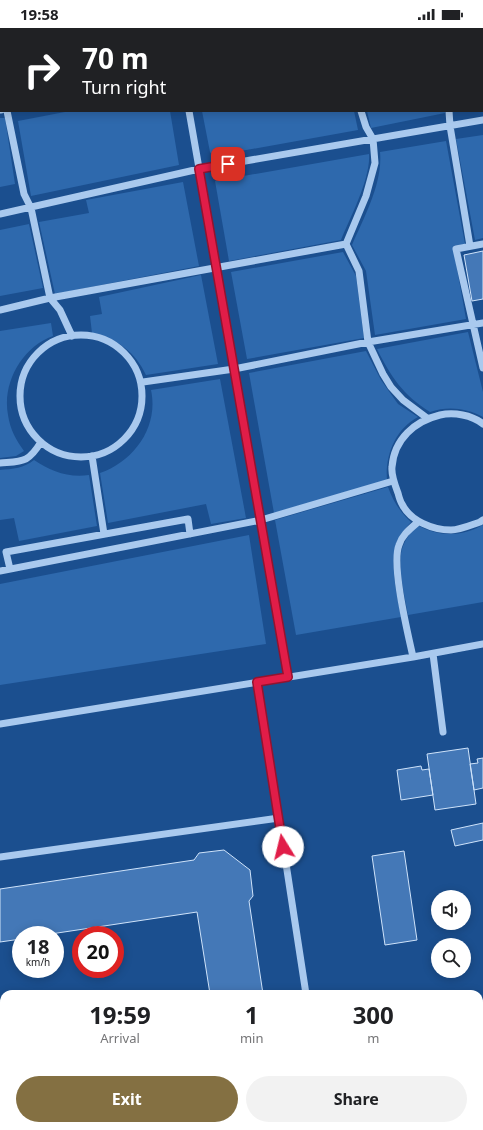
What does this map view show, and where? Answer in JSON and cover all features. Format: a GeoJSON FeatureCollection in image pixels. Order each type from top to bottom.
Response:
{"type":"FeatureCollection","features":[{"type":"Feature","properties":{"kind":"lane"},"geometry":{"type":"LineString","coordinates":[[7,112],[24,194],[30,208],[50,298],[60,310],[72,336]]}},
{"type":"Feature","properties":{"kind":"lane"},"geometry":{"type":"LineString","coordinates":[[189,112],[288,677]]}},
{"type":"Feature","properties":{"kind":"lane"},"geometry":{"type":"LineString","coordinates":[[361,112],[366,127],[373,138],[375,163],[366,196],[346,244],[359,271],[368,342],[383,374],[391,387],[402,400],[427,418]]}},
{"type":"Feature","properties":{"kind":"lane"},"geometry":{"type":"LineString","coordinates":[[450,112],[450,126],[470,246]]}},
{"type":"Feature","properties":{"kind":"lane"},"geometry":{"type":"LineString","coordinates":[[0,214],[199,169],[483,120]]}},
{"type":"Feature","properties":{"kind":"lane"},"geometry":{"type":"LineString","coordinates":[[0,310],[50,298],[346,244]]}},
{"type":"Feature","properties":{"kind":"lane"},"geometry":{"type":"LineString","coordinates":[[483,244],[456,249],[483,368]]}},
{"type":"Feature","properties":{"kind":"lane"},"geometry":{"type":"LineString","coordinates":[[143,382],[234,369],[368,342],[483,323]]}},
{"type":"Feature","properties":{"kind":"lane"},"geometry":{"type":"LineString","coordinates":[[85,334],[102,338],[124,351],[133,363],[143,382],[142,406],[134,428],[124,440],[107,452],[83,458],[56,453],[36,439],[24,422],[19,398],[23,373],[41,348],[61,338],[85,334]]}},
{"type":"Feature","properties":{"kind":"lane"},"geometry":{"type":"LineString","coordinates":[[483,424],[480,421],[461,414],[447,413],[427,418],[410,429],[397,447],[392,467],[393,481],[402,506],[418,522],[439,529],[453,530],[483,520]]}},
{"type":"Feature","properties":{"kind":"lane"},"geometry":{"type":"LineString","coordinates":[[0,463],[21,461],[27,458],[32,455],[41,442]]}},
{"type":"Feature","properties":{"kind":"lane"},"geometry":{"type":"LineString","coordinates":[[92,456],[104,534]]}},
{"type":"Feature","properties":{"kind":"lane"},"geometry":{"type":"LineString","coordinates":[[0,571],[261,520],[393,481]]}},
{"type":"Feature","properties":{"kind":"lane"},"geometry":{"type":"LineString","coordinates":[[10,569],[6,552],[188,519],[190,534]]}},
{"type":"Feature","properties":{"kind":"lane"},"geometry":{"type":"LineString","coordinates":[[413,658],[400,593],[397,558],[398,546],[404,535],[418,522]]}},
{"type":"Feature","properties":{"kind":"lane"},"geometry":{"type":"LineString","coordinates":[[0,724],[413,658],[483,644]]}},
{"type":"Feature","properties":{"kind":"lane"},"geometry":{"type":"LineString","coordinates":[[433,654],[443,732]]}},
{"type":"Feature","properties":{"kind":"lane"},"geometry":{"type":"LineString","coordinates":[[257,682],[305,990]]}},
{"type":"Feature","properties":{"kind":"lane"},"geometry":{"type":"LineString","coordinates":[[0,857],[279,818]]}},
{"type":"Feature","properties":{"kind":"shaded area"},"geometry":{"type":"Polygon","coordinates":[[[65,112],[170,112],[179,165],[31,196],[18,121],[65,112]]]}},
{"type":"Feature","properties":{"kind":"shaded area"},"geometry":{"type":"Polygon","coordinates":[[[202,112],[354,112],[358,130],[213,156],[210,152],[202,112]]]}},
{"type":"Feature","properties":{"kind":"shaded area"},"geometry":{"type":"Polygon","coordinates":[[[367,112],[445,112],[445,113],[371,128],[367,112]]]}},
{"type":"Feature","properties":{"kind":"shaded area"},"geometry":{"type":"Polygon","coordinates":[[[0,118],[5,118],[15,184],[0,187],[0,118]]]}},
{"type":"Feature","properties":{"kind":"shaded area"},"geometry":{"type":"Polygon","coordinates":[[[483,135],[483,238],[475,240],[456,139],[483,135]]]}},
{"type":"Feature","properties":{"kind":"shaded area"},"geometry":{"type":"Polygon","coordinates":[[[446,141],[465,244],[453,246],[466,319],[375,335],[366,271],[352,245],[376,188],[379,176],[380,152],[446,141]]]}},
{"type":"Feature","properties":{"kind":"shaded area"},"geometry":{"type":"Polygon","coordinates":[[[369,154],[367,174],[341,240],[229,261],[215,181],[369,154]]]}},
{"type":"Feature","properties":{"kind":"shaded area"},"geometry":{"type":"Polygon","coordinates":[[[183,182],[199,266],[55,294],[39,222],[89,213],[86,200],[183,182]]]}},
{"type":"Feature","properties":{"kind":"shaded area"},"geometry":{"type":"Polygon","coordinates":[[[29,224],[43,288],[0,296],[0,230],[29,224]]]}},
{"type":"Feature","properties":{"kind":"shaded area"},"geometry":{"type":"Polygon","coordinates":[[[343,252],[356,276],[364,338],[247,359],[231,272],[343,252]]]}},
{"type":"Feature","properties":{"kind":"shaded area"},"geometry":{"type":"Polygon","coordinates":[[[201,275],[218,364],[146,375],[137,360],[125,348],[110,339],[92,333],[90,316],[102,314],[99,297],[201,275]]]}},
{"type":"Feature","properties":{"kind":"shaded area"},"geometry":{"type":"Polygon","coordinates":[[[51,323],[53,336],[32,348],[24,357],[11,379],[8,391],[7,403],[10,425],[18,443],[24,451],[16,456],[0,458],[0,331],[51,323]]]}},
{"type":"Feature","properties":{"kind":"shaded area"},"geometry":{"type":"Polygon","coordinates":[[[468,332],[483,392],[483,417],[457,409],[443,409],[430,412],[412,399],[399,385],[387,368],[377,349],[468,332]]]}},
{"type":"Feature","properties":{"kind":"shaded area"},"geometry":{"type":"Polygon","coordinates":[[[366,351],[381,380],[398,404],[418,417],[403,429],[393,444],[388,462],[387,480],[274,513],[249,373],[366,351]]]}},
{"type":"Feature","properties":{"kind":"shaded area"},"geometry":{"type":"Polygon","coordinates":[[[220,379],[246,518],[211,524],[206,504],[108,523],[100,473],[112,468],[123,460],[141,441],[151,417],[151,390],[220,379]]]}},
{"type":"Feature","properties":{"kind":"shaded area"},"geometry":{"type":"Polygon","coordinates":[[[34,460],[60,473],[81,476],[89,475],[97,526],[19,541],[14,518],[0,520],[0,470],[14,469],[34,460]]]}},
{"type":"Feature","properties":{"kind":"shaded area"},"geometry":{"type":"Polygon","coordinates":[[[388,487],[397,506],[411,522],[398,538],[394,554],[395,581],[401,617],[296,635],[275,520],[388,487]]]}},
{"type":"Feature","properties":{"kind":"shaded area"},"geometry":{"type":"Polygon","coordinates":[[[417,525],[434,532],[450,534],[466,532],[483,525],[483,602],[408,615],[400,561],[403,546],[417,525]]]}},
{"type":"Feature","properties":{"kind":"shaded area"},"geometry":{"type":"Polygon","coordinates":[[[249,535],[266,644],[0,685],[0,584],[249,535]]]}},
{"type":"Feature","properties":{"kind":"building"},"geometry":{"type":"Polygon","coordinates":[[[483,251],[483,299],[472,301],[464,255],[483,251]]]}},
{"type":"Feature","properties":{"kind":"building"},"geometry":{"type":"Polygon","coordinates":[[[468,748],[476,804],[435,810],[427,754],[468,748]]]}},
{"type":"Feature","properties":{"kind":"building"},"geometry":{"type":"Polygon","coordinates":[[[483,758],[483,788],[474,790],[470,764],[478,763],[477,759],[483,758]]]}},
{"type":"Feature","properties":{"kind":"building"},"geometry":{"type":"Polygon","coordinates":[[[421,766],[422,770],[429,769],[433,795],[401,800],[397,770],[421,766]]]}},
{"type":"Feature","properties":{"kind":"building"},"geometry":{"type":"Polygon","coordinates":[[[483,823],[483,840],[455,846],[451,830],[483,823]]]}},
{"type":"Feature","properties":{"kind":"building"},"geometry":{"type":"Polygon","coordinates":[[[224,850],[250,870],[253,896],[249,901],[262,990],[209,990],[197,912],[104,926],[72,926],[72,931],[64,932],[64,926],[12,926],[12,940],[0,942],[0,889],[194,860],[199,853],[224,850]]]}},
{"type":"Feature","properties":{"kind":"building"},"geometry":{"type":"Polygon","coordinates":[[[404,851],[417,940],[385,945],[372,856],[404,851]]]}},
{"type":"Feature","properties":{"kind":"route"},"geometry":{"type":"LineString","coordinates":[[228,164],[199,169],[288,677],[257,682],[283,847]]}}]}
